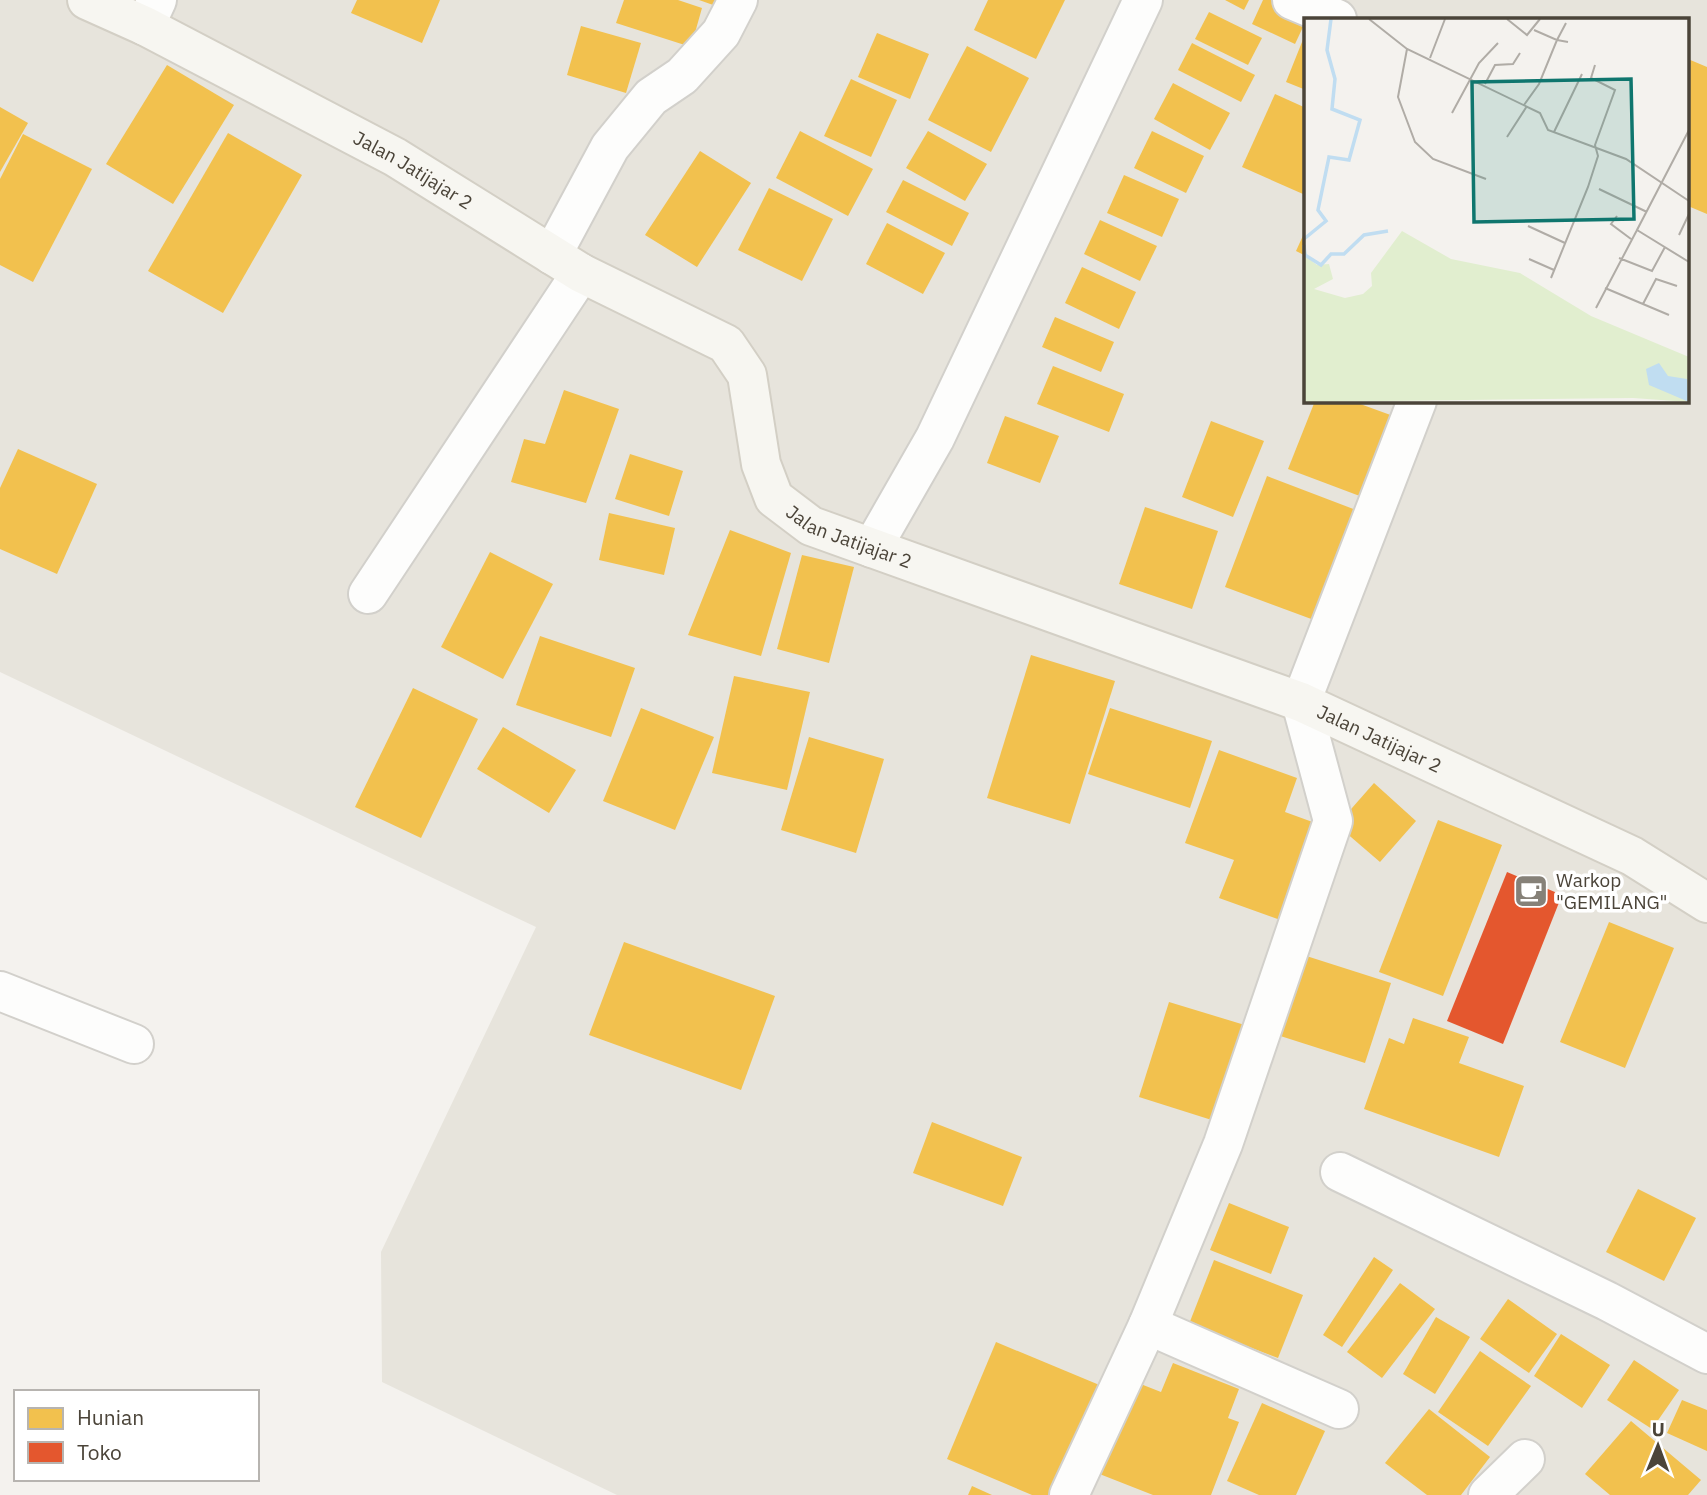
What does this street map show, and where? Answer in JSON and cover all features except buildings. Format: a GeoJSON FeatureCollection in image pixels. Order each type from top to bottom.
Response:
{"type":"FeatureCollection","features":[{"type":"Feature","properties":{"kind":"street","name":"Jalan Jatijajar 2"},"geometry":{"type":"LineString","coordinates":[[87,0],[151,13],[395,157],[566,264],[726,344],[747,375],[761,464],[774,498],[811,526],[1301,702],[1632,856],[1707,903]]}},
{"type":"Feature","properties":{"kind":"street"},"geometry":{"type":"LineString","coordinates":[[368,594],[566,264],[610,147],[651,97],[682,76],[721,33],[738,0]]}},
{"type":"Feature","properties":{"kind":"street"},"geometry":{"type":"LineString","coordinates":[[872,548],[935,438],[1143,0]]}},
{"type":"Feature","properties":{"kind":"street"},"geometry":{"type":"LineString","coordinates":[[1292,0],[1335,18]]}},
{"type":"Feature","properties":{"kind":"street"},"geometry":{"type":"LineString","coordinates":[[1069,1495],[1148,1325],[1223,1144],[1333,821],[1301,702],[1417,402]]}},
{"type":"Feature","properties":{"kind":"street"},"geometry":{"type":"LineString","coordinates":[[0,991],[134,1044]]}},
{"type":"Feature","properties":{"kind":"street"},"geometry":{"type":"LineString","coordinates":[[1340,1172],[1584,1289],[1707,1354]]}},
{"type":"Feature","properties":{"kind":"street"},"geometry":{"type":"LineString","coordinates":[[1148,1325],[1339,1409]]}},
{"type":"Feature","properties":{"kind":"street"},"geometry":{"type":"LineString","coordinates":[[1488,1495],[1525,1459]]}},
{"type":"Feature","properties":{"kind":"shaded area"},"geometry":{"type":"Polygon","coordinates":[[[0,0],[1707,0],[1707,1495],[617,1495],[382,1382],[381,1252],[536,927],[0,672],[0,0]]]}},
{"type":"Feature","properties":{"kind":"place","name":"Warkop \"GEMILANG\""},"geometry":{"type":"Point","coordinates":[1531,891]}}]}
